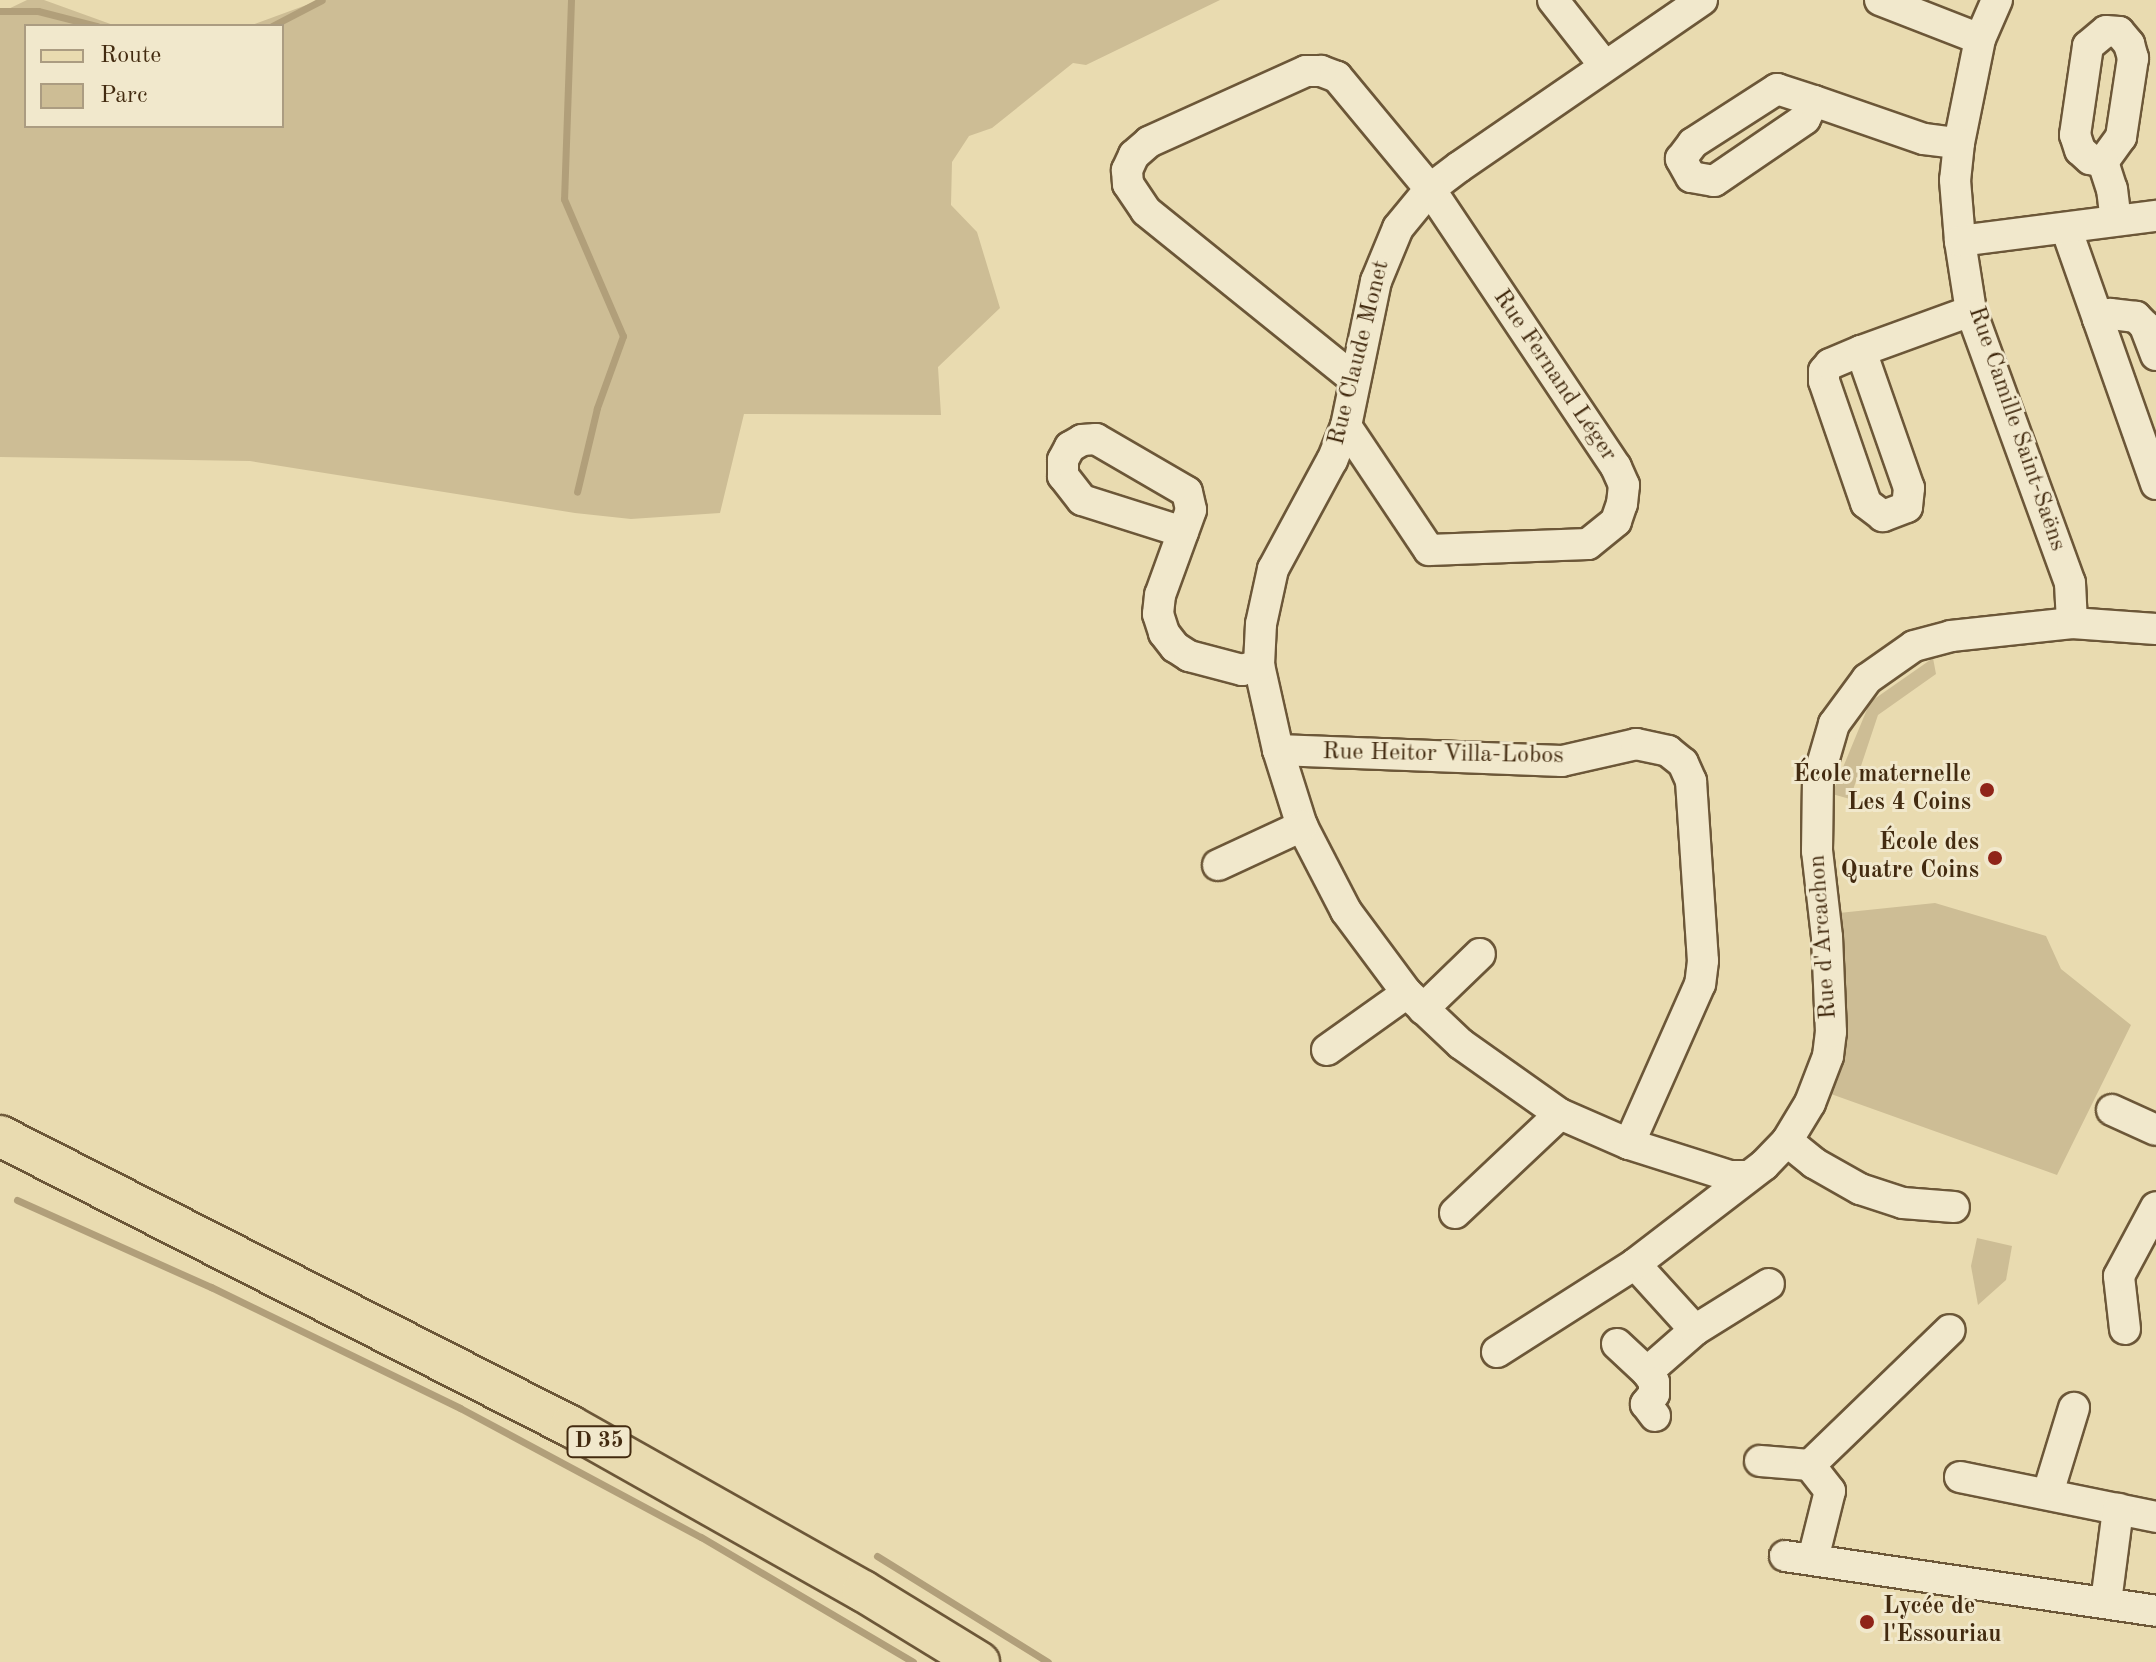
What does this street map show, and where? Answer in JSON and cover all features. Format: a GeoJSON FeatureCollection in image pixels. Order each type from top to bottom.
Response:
{"type":"FeatureCollection","features":[{"type":"Feature","properties":{"kind":"main road","name":"D 35"},"geometry":{"type":"LineString","coordinates":[[0,1136],[570,1426],[850,1583],[979,1662]]}},
{"type":"Feature","properties":{"kind":"main road","name":"D 35"},"geometry":{"type":"LineString","coordinates":[[0,1161],[207,1243]]}},
{"type":"Feature","properties":{"kind":"street"},"geometry":{"type":"LineString","coordinates":[[1553,0],[1604,65]]}},
{"type":"Feature","properties":{"kind":"street","name":"Rue Claude Monet"},"geometry":{"type":"LineString","coordinates":[[1702,0],[1604,65],[1430,189],[1398,228],[1383,255],[1346,426],[1332,460],[1273,569],[1261,624],[1259,665],[1278,750],[1302,826],[1346,911],[1415,1001],[1461,1044],[1560,1114],[1629,1144],[1730,1176],[1745,1176]]}},
{"type":"Feature","properties":{"kind":"street","name":"Rue Camille Saint-Saëns"},"geometry":{"type":"LineString","coordinates":[[1997,0],[1980,39],[1959,143],[1955,180],[1960,241],[1971,311],[2070,583],[2072,623]]}},
{"type":"Feature","properties":{"kind":"street"},"geometry":{"type":"LineString","coordinates":[[1883,1],[1980,39]]}},
{"type":"Feature","properties":{"kind":"street"},"geometry":{"type":"LineString","coordinates":[[1354,379],[1146,211],[1128,184],[1127,170],[1134,155],[1149,142],[1306,71],[1321,71],[1337,77],[1350,91],[1430,189]]}},
{"type":"Feature","properties":{"kind":"street"},"geometry":{"type":"LineString","coordinates":[[1814,101],[1924,139],[1959,143]]}},
{"type":"Feature","properties":{"kind":"street"},"geometry":{"type":"LineString","coordinates":[[2103,162],[2112,189],[2116,220]]}},
{"type":"Feature","properties":{"kind":"street","name":"Rue Fernand Léger"},"geometry":{"type":"LineString","coordinates":[[1346,426],[1429,550],[1570,547],[1588,544],[1616,521],[1624,485],[1616,467],[1430,189]]}},
{"type":"Feature","properties":{"kind":"street"},"geometry":{"type":"LineString","coordinates":[[1960,241],[2156,216]]}},
{"type":"Feature","properties":{"kind":"street"},"geometry":{"type":"LineString","coordinates":[[2066,228],[2156,484]]}},
{"type":"Feature","properties":{"kind":"street"},"geometry":{"type":"LineString","coordinates":[[1861,351],[1909,488],[1907,507],[1883,516],[1866,503],[1824,381],[1824,371],[1830,364],[1861,351],[1971,311]]}},
{"type":"Feature","properties":{"kind":"street"},"geometry":{"type":"LineString","coordinates":[[2098,319],[2110,314],[2136,317],[2145,326],[2156,355]]}},
{"type":"Feature","properties":{"kind":"street"},"geometry":{"type":"LineString","coordinates":[[1183,532],[1160,595],[1158,614],[1164,633],[1175,647],[1189,656],[1232,669],[1259,665]]}},
{"type":"Feature","properties":{"kind":"street","name":"Rue d'Arcachon"},"geometry":{"type":"LineString","coordinates":[[1497,1352],[1635,1264],[1745,1176],[1764,1165],[1787,1141],[1821,1080],[1831,1032],[1817,814],[1818,779],[1834,724],[1867,679],[1914,646],[1951,636],[2072,623],[2156,629]]}},
{"type":"Feature","properties":{"kind":"street","name":"Rue Heitor Villa-Lobos"},"geometry":{"type":"LineString","coordinates":[[1278,750],[1562,761],[1636,744],[1668,751],[1683,763],[1691,781],[1703,961],[1700,984],[1629,1144]]}},
{"type":"Feature","properties":{"kind":"street"},"geometry":{"type":"LineString","coordinates":[[1218,865],[1302,826]]}},
{"type":"Feature","properties":{"kind":"street"},"geometry":{"type":"LineString","coordinates":[[1327,1050],[1415,1001],[1480,954]]}},
{"type":"Feature","properties":{"kind":"street"},"geometry":{"type":"LineString","coordinates":[[2112,1110],[2156,1130]]}},
{"type":"Feature","properties":{"kind":"street"},"geometry":{"type":"LineString","coordinates":[[1455,1213],[1560,1114]]}},
{"type":"Feature","properties":{"kind":"street"},"geometry":{"type":"LineString","coordinates":[[1787,1141],[1814,1163],[1860,1189],[1903,1203],[1954,1207]]}},
{"type":"Feature","properties":{"kind":"street"},"geometry":{"type":"LineString","coordinates":[[2125,1329],[2119,1276],[2156,1207]]}},
{"type":"Feature","properties":{"kind":"street"},"geometry":{"type":"LineString","coordinates":[[1635,1264],[1695,1330]]}},
{"type":"Feature","properties":{"kind":"street"},"geometry":{"type":"LineString","coordinates":[[1647,1372],[1695,1330],[1769,1284]]}},
{"type":"Feature","properties":{"kind":"street"},"geometry":{"type":"LineString","coordinates":[[1810,1465],[1950,1330]]}},
{"type":"Feature","properties":{"kind":"street"},"geometry":{"type":"LineString","coordinates":[[1617,1344],[1654,1382],[1654,1394],[1646,1404],[1655,1416]]}},
{"type":"Feature","properties":{"kind":"street"},"geometry":{"type":"LineString","coordinates":[[2048,1493],[2074,1408]]}},
{"type":"Feature","properties":{"kind":"street"},"geometry":{"type":"LineString","coordinates":[[1760,1461],[1810,1465],[1830,1491],[1799,1558],[2156,1611]]}},
{"type":"Feature","properties":{"kind":"street"},"geometry":{"type":"LineString","coordinates":[[1960,1477],[2156,1517]]}},
{"type":"Feature","properties":{"kind":"street"},"geometry":{"type":"LineString","coordinates":[[2106,1602],[2118,1509]]}},
{"type":"Feature","properties":{"kind":"green space"},"geometry":{"type":"Polygon","coordinates":[[[27,0],[44,0],[110,24],[24,24],[24,128],[284,128],[284,24],[254,24],[320,0],[1220,0],[1086,65],[1073,63],[992,128],[969,136],[952,162],[951,205],[977,232],[1000,308],[938,367],[941,415],[744,414],[720,513],[631,519],[575,513],[250,461],[0,457],[0,13],[27,0]]]}},
{"type":"Feature","properties":{"kind":"green space"},"geometry":{"type":"Polygon","coordinates":[[[1933,658],[1936,674],[1878,715],[1850,799],[1832,794],[1870,702],[1933,658]]]}},
{"type":"Feature","properties":{"kind":"green space"},"geometry":{"type":"Polygon","coordinates":[[[1935,903],[2046,936],[2061,969],[2131,1025],[2057,1175],[1831,1094],[1848,1032],[1839,913],[1935,903]]]}},
{"type":"Feature","properties":{"kind":"green space"},"geometry":{"type":"Polygon","coordinates":[[[1977,1238],[2012,1246],[2006,1280],[1978,1305],[1971,1266],[1977,1238]]]}},
{"type":"Feature","properties":{"kind":"waterway"},"geometry":{"type":"LineString","coordinates":[[276,24],[322,0]]}},
{"type":"Feature","properties":{"kind":"waterway"},"geometry":{"type":"LineString","coordinates":[[571,0],[564,199],[623,336],[597,408],[577,492]]}},
{"type":"Feature","properties":{"kind":"waterway"},"geometry":{"type":"LineString","coordinates":[[0,11],[38,11],[89,24]]}},
{"type":"Feature","properties":{"kind":"waterway"},"geometry":{"type":"LineString","coordinates":[[17,1200],[211,1287],[460,1408],[701,1537],[913,1662]]}},
{"type":"Feature","properties":{"kind":"waterway"},"geometry":{"type":"LineString","coordinates":[[877,1556],[1048,1662]]}},
{"type":"Feature","properties":{"kind":"place","name":"École maternelle Les 4 Coins"},"geometry":{"type":"Point","coordinates":[1987,790]}},
{"type":"Feature","properties":{"kind":"place","name":"École des Quatre Coins"},"geometry":{"type":"Point","coordinates":[1995,858]}},
{"type":"Feature","properties":{"kind":"place","name":"Lycée de l'Essouriau"},"geometry":{"type":"Point","coordinates":[1867,1622]}}]}
